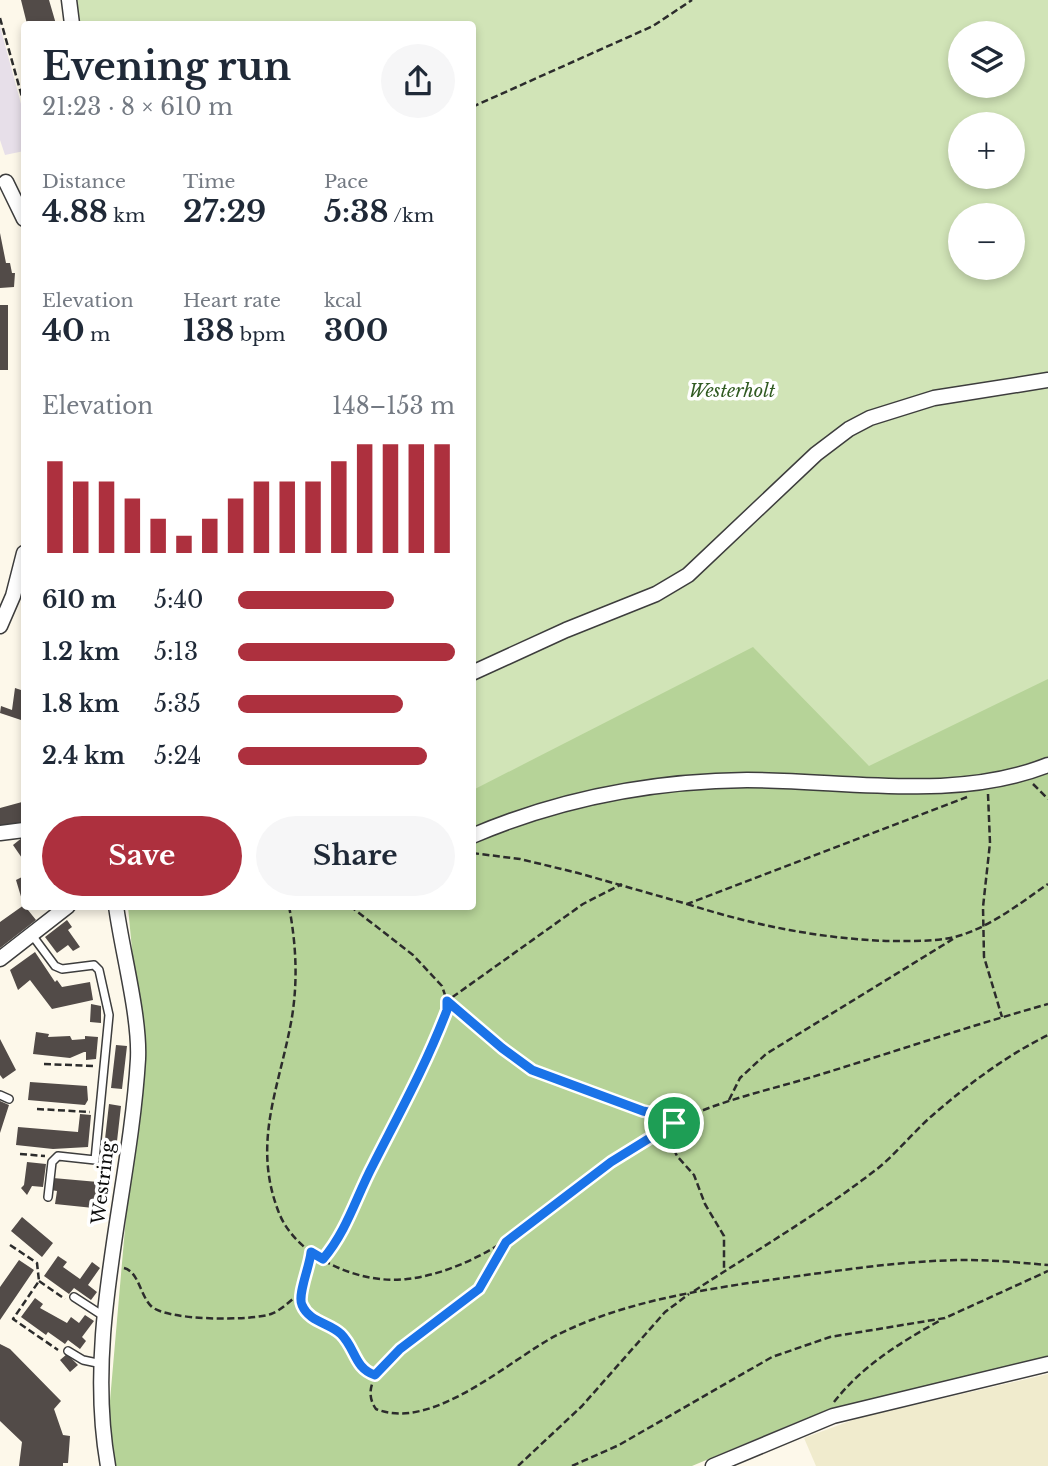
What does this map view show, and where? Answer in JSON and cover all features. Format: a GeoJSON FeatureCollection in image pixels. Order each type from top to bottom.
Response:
{"type":"FeatureCollection","features":[{"type":"Feature","properties":{"kind":"street"},"geometry":{"type":"LineString","coordinates":[[69,0],[72,21]]}},
{"type":"Feature","properties":{"kind":"street"},"geometry":{"type":"LineString","coordinates":[[6,182],[21,213]]}},
{"type":"Feature","properties":{"kind":"street"},"geometry":{"type":"LineString","coordinates":[[476,671],[566,630],[656,594],[688,575],[816,454],[849,429],[870,418],[934,398],[1048,380]]}},
{"type":"Feature","properties":{"kind":"street"},"geometry":{"type":"LineString","coordinates":[[0,626],[13,596],[21,565]]}},
{"type":"Feature","properties":{"kind":"street"},"geometry":{"type":"LineString","coordinates":[[476,835],[565,802],[654,785],[749,780],[965,786],[1024,774],[1048,765]]}},
{"type":"Feature","properties":{"kind":"street"},"geometry":{"type":"LineString","coordinates":[[0,833],[21,830]]}},
{"type":"Feature","properties":{"kind":"street"},"geometry":{"type":"LineString","coordinates":[[0,958],[63,910]]}},
{"type":"Feature","properties":{"kind":"street","name":"Westring"},"geometry":{"type":"LineString","coordinates":[[108,1466],[102,1419],[106,1318],[138,1057],[117,910]]}},
{"type":"Feature","properties":{"kind":"street"},"geometry":{"type":"LineString","coordinates":[[713,1466],[833,1416],[1048,1364]]}},
{"type":"Feature","properties":{"kind":"lane"},"geometry":{"type":"LineString","coordinates":[[32,935],[55,966],[62,969],[87,964],[99,970],[110,1015],[96,1160],[58,1156],[52,1162],[48,1197]]}},
{"type":"Feature","properties":{"kind":"lane"},"geometry":{"type":"LineString","coordinates":[[0,1095],[9,1099]]}},
{"type":"Feature","properties":{"kind":"lane"},"geometry":{"type":"LineString","coordinates":[[74,1297],[106,1318]]}},
{"type":"Feature","properties":{"kind":"lane"},"geometry":{"type":"LineString","coordinates":[[68,1351],[83,1360],[103,1364]]}},
{"type":"Feature","properties":{"kind":"path"},"geometry":{"type":"LineString","coordinates":[[476,105],[653,26],[692,0]]}},
{"type":"Feature","properties":{"kind":"path"},"geometry":{"type":"LineString","coordinates":[[0,18],[21,93]]}},
{"type":"Feature","properties":{"kind":"path"},"geometry":{"type":"LineString","coordinates":[[1024,774],[1048,799]]}},
{"type":"Feature","properties":{"kind":"path"},"geometry":{"type":"LineString","coordinates":[[687,904],[842,842],[964,799],[988,783]]}},
{"type":"Feature","properties":{"kind":"path"},"geometry":{"type":"LineString","coordinates":[[988,783],[990,843],[984,957],[1002,1017]]}},
{"type":"Feature","properties":{"kind":"path"},"geometry":{"type":"LineString","coordinates":[[476,854],[520,859],[622,884],[744,922],[831,939],[922,942],[956,937]]}},
{"type":"Feature","properties":{"kind":"path"},"geometry":{"type":"LineString","coordinates":[[447,1001],[583,904],[622,884]]}},
{"type":"Feature","properties":{"kind":"path"},"geometry":{"type":"LineString","coordinates":[[728,1102],[740,1078],[766,1054],[956,937],[984,926],[1048,884]]}},
{"type":"Feature","properties":{"kind":"path"},"geometry":{"type":"LineString","coordinates":[[290,910],[297,962],[295,997],[267,1129],[266,1151],[270,1180],[281,1216],[293,1236],[311,1252],[361,1276],[406,1280],[435,1274],[471,1260],[506,1242],[611,1162],[674,1123],[728,1102],[1048,1004]]}},
{"type":"Feature","properties":{"kind":"path"},"geometry":{"type":"LineString","coordinates":[[323,1259],[339,1240],[373,1165],[424,1069],[447,1010],[442,986],[413,955],[356,910]]}},
{"type":"Feature","properties":{"kind":"path"},"geometry":{"type":"LineString","coordinates":[[447,1001],[532,1070],[643,1111],[668,1116],[674,1123]]}},
{"type":"Feature","properties":{"kind":"path"},"geometry":{"type":"LineString","coordinates":[[518,1466],[582,1406],[665,1312],[845,1193],[879,1168],[933,1115],[987,1072],[1008,1056],[1048,1035]]}},
{"type":"Feature","properties":{"kind":"path"},"geometry":{"type":"LineString","coordinates":[[44,1064],[104,1067]]}},
{"type":"Feature","properties":{"kind":"path"},"geometry":{"type":"LineString","coordinates":[[37,1109],[100,1113]]}},
{"type":"Feature","properties":{"kind":"path"},"geometry":{"type":"LineString","coordinates":[[665,1129],[677,1156],[694,1175],[705,1204],[724,1236],[724,1271]]}},
{"type":"Feature","properties":{"kind":"path"},"geometry":{"type":"LineString","coordinates":[[20,1154],[58,1156]]}},
{"type":"Feature","properties":{"kind":"path"},"geometry":{"type":"LineString","coordinates":[[506,1242],[479,1289],[400,1349],[375,1375],[369,1389],[369,1399],[376,1409],[387,1414],[419,1411],[461,1394],[557,1335],[617,1311],[691,1293],[925,1261],[969,1260],[1048,1265]]}},
{"type":"Feature","properties":{"kind":"path"},"geometry":{"type":"LineString","coordinates":[[10,1245],[37,1263],[39,1281],[13,1318],[56,1350],[68,1351]]}},
{"type":"Feature","properties":{"kind":"path"},"geometry":{"type":"LineString","coordinates":[[311,1252],[310,1269],[301,1292],[300,1304],[308,1314],[338,1331],[363,1371],[375,1375]]}},
{"type":"Feature","properties":{"kind":"path"},"geometry":{"type":"LineString","coordinates":[[111,1266],[128,1268],[148,1304],[157,1310],[202,1320],[270,1315],[301,1292]]}},
{"type":"Feature","properties":{"kind":"path"},"geometry":{"type":"LineString","coordinates":[[833,1416],[834,1402],[862,1371],[891,1348],[945,1318],[1048,1271]]}},
{"type":"Feature","properties":{"kind":"path"},"geometry":{"type":"LineString","coordinates":[[39,1281],[68,1300],[74,1297]]}},
{"type":"Feature","properties":{"kind":"path"},"geometry":{"type":"LineString","coordinates":[[572,1466],[619,1445],[772,1357],[830,1337],[914,1320],[945,1318]]}},
{"type":"Feature","properties":{"kind":"shaded area"},"geometry":{"type":"Polygon","coordinates":[[[0,26],[21,104],[21,152],[5,155],[0,140],[0,26]]]}},
{"type":"Feature","properties":{"kind":"shaded area"},"geometry":{"type":"Polygon","coordinates":[[[1048,1374],[1048,1466],[816,1466],[804,1438],[858,1418],[1048,1374]]]}},
{"type":"Feature","properties":{"kind":"green space","name":"Westerholt"},"geometry":{"type":"Polygon","coordinates":[[[73,0],[1048,0],[1048,684],[868,769],[476,794],[476,21],[76,21],[73,0]]]}},
{"type":"Feature","properties":{"kind":"green space"},"geometry":{"type":"Polygon","coordinates":[[[753,647],[869,766],[1048,679],[1048,1361],[797,1422],[692,1466],[112,1466],[107,1435],[141,1045],[128,910],[476,910],[476,788],[753,647]]]}},
{"type":"Feature","properties":{"kind":"building"},"geometry":{"type":"Polygon","coordinates":[[[21,0],[49,0],[55,21],[26,21],[21,0]]]}},
{"type":"Feature","properties":{"kind":"building"},"geometry":{"type":"Polygon","coordinates":[[[0,233],[6,263],[10,263],[12,273],[15,273],[14,287],[0,288],[0,233]]]}},
{"type":"Feature","properties":{"kind":"building"},"geometry":{"type":"Polygon","coordinates":[[[0,305],[8,305],[8,370],[0,370],[0,305]]]}},
{"type":"Feature","properties":{"kind":"building"},"geometry":{"type":"Polygon","coordinates":[[[15,688],[21,690],[21,720],[0,713],[1,706],[12,710],[15,688]]]}},
{"type":"Feature","properties":{"kind":"building"},"geometry":{"type":"Polygon","coordinates":[[[21,802],[21,826],[0,829],[0,808],[21,802]]]}},
{"type":"Feature","properties":{"kind":"building"},"geometry":{"type":"Polygon","coordinates":[[[21,839],[21,857],[13,845],[21,839]]]}},
{"type":"Feature","properties":{"kind":"building"},"geometry":{"type":"Polygon","coordinates":[[[21,878],[21,897],[16,880],[21,878]]]}},
{"type":"Feature","properties":{"kind":"building"},"geometry":{"type":"Polygon","coordinates":[[[21,907],[21,910],[28,910],[36,920],[0,948],[0,922],[21,907]]]}},
{"type":"Feature","properties":{"kind":"building"},"geometry":{"type":"Polygon","coordinates":[[[67,920],[72,927],[68,930],[80,947],[73,951],[68,945],[57,953],[45,937],[67,920]]]}},
{"type":"Feature","properties":{"kind":"building"},"geometry":{"type":"Polygon","coordinates":[[[35,952],[55,982],[57,980],[62,987],[90,982],[93,1000],[52,1009],[30,980],[18,990],[10,970],[35,952]]]}},
{"type":"Feature","properties":{"kind":"building"},"geometry":{"type":"Polygon","coordinates":[[[91,1004],[101,1006],[101,1023],[90,1022],[91,1004]]]}},
{"type":"Feature","properties":{"kind":"building"},"geometry":{"type":"Polygon","coordinates":[[[36,1032],[49,1034],[48,1037],[70,1036],[72,1040],[85,1039],[85,1036],[98,1037],[96,1059],[86,1060],[86,1052],[70,1058],[33,1054],[36,1032]]]}},
{"type":"Feature","properties":{"kind":"building"},"geometry":{"type":"Polygon","coordinates":[[[0,1039],[16,1070],[3,1079],[0,1075],[0,1039]]]}},
{"type":"Feature","properties":{"kind":"building"},"geometry":{"type":"Polygon","coordinates":[[[116,1045],[127,1046],[122,1089],[111,1088],[116,1045]]]}},
{"type":"Feature","properties":{"kind":"building"},"geometry":{"type":"Polygon","coordinates":[[[30,1082],[87,1086],[88,1100],[85,1105],[28,1100],[30,1082]]]}},
{"type":"Feature","properties":{"kind":"building"},"geometry":{"type":"Polygon","coordinates":[[[0,1101],[9,1105],[0,1133],[0,1101]]]}},
{"type":"Feature","properties":{"kind":"building"},"geometry":{"type":"Polygon","coordinates":[[[109,1104],[121,1106],[116,1150],[104,1148],[109,1104]]]}},
{"type":"Feature","properties":{"kind":"building"},"geometry":{"type":"Polygon","coordinates":[[[80,1114],[91,1115],[88,1147],[53,1149],[16,1145],[18,1127],[78,1132],[80,1114]]]}},
{"type":"Feature","properties":{"kind":"building"},"geometry":{"type":"Polygon","coordinates":[[[27,1162],[46,1164],[43,1187],[32,1186],[27,1195],[21,1188],[24,1185],[27,1162]]]}},
{"type":"Feature","properties":{"kind":"building"},"geometry":{"type":"Polygon","coordinates":[[[100,1166],[111,1167],[103,1209],[55,1204],[57,1191],[51,1190],[53,1178],[98,1182],[100,1166]]]}},
{"type":"Feature","properties":{"kind":"building"},"geometry":{"type":"Polygon","coordinates":[[[22,1217],[53,1243],[42,1257],[11,1231],[22,1217]]]}},
{"type":"Feature","properties":{"kind":"building"},"geometry":{"type":"Polygon","coordinates":[[[58,1256],[67,1262],[63,1267],[80,1279],[92,1262],[100,1268],[88,1285],[97,1292],[91,1300],[74,1288],[69,1294],[44,1276],[58,1256]]]}},
{"type":"Feature","properties":{"kind":"building"},"geometry":{"type":"Polygon","coordinates":[[[19,1260],[34,1270],[0,1320],[0,1287],[19,1260]]]}},
{"type":"Feature","properties":{"kind":"building"},"geometry":{"type":"Polygon","coordinates":[[[35,1298],[43,1304],[40,1308],[67,1323],[71,1317],[79,1323],[85,1315],[94,1321],[82,1337],[86,1341],[80,1349],[68,1340],[65,1344],[48,1332],[46,1335],[21,1317],[35,1298]]]}},
{"type":"Feature","properties":{"kind":"building"},"geometry":{"type":"Polygon","coordinates":[[[0,1344],[10,1349],[61,1401],[54,1409],[63,1435],[70,1436],[68,1463],[63,1463],[63,1466],[19,1466],[22,1442],[0,1421],[0,1344]]]}},
{"type":"Feature","properties":{"kind":"building"},"geometry":{"type":"Polygon","coordinates":[[[67,1354],[78,1365],[70,1372],[60,1360],[67,1354]]]}},
{"type":"Feature","properties":{"kind":"route"},"geometry":{"type":"LineString","coordinates":[[447,1001],[532,1070],[643,1111],[668,1116],[674,1123],[611,1162],[506,1242],[479,1289],[400,1349],[375,1375],[363,1371],[338,1331],[308,1314],[300,1304],[301,1292],[310,1269],[311,1252],[323,1259],[339,1240],[373,1165],[424,1069],[447,1010],[447,1001]]}}]}
